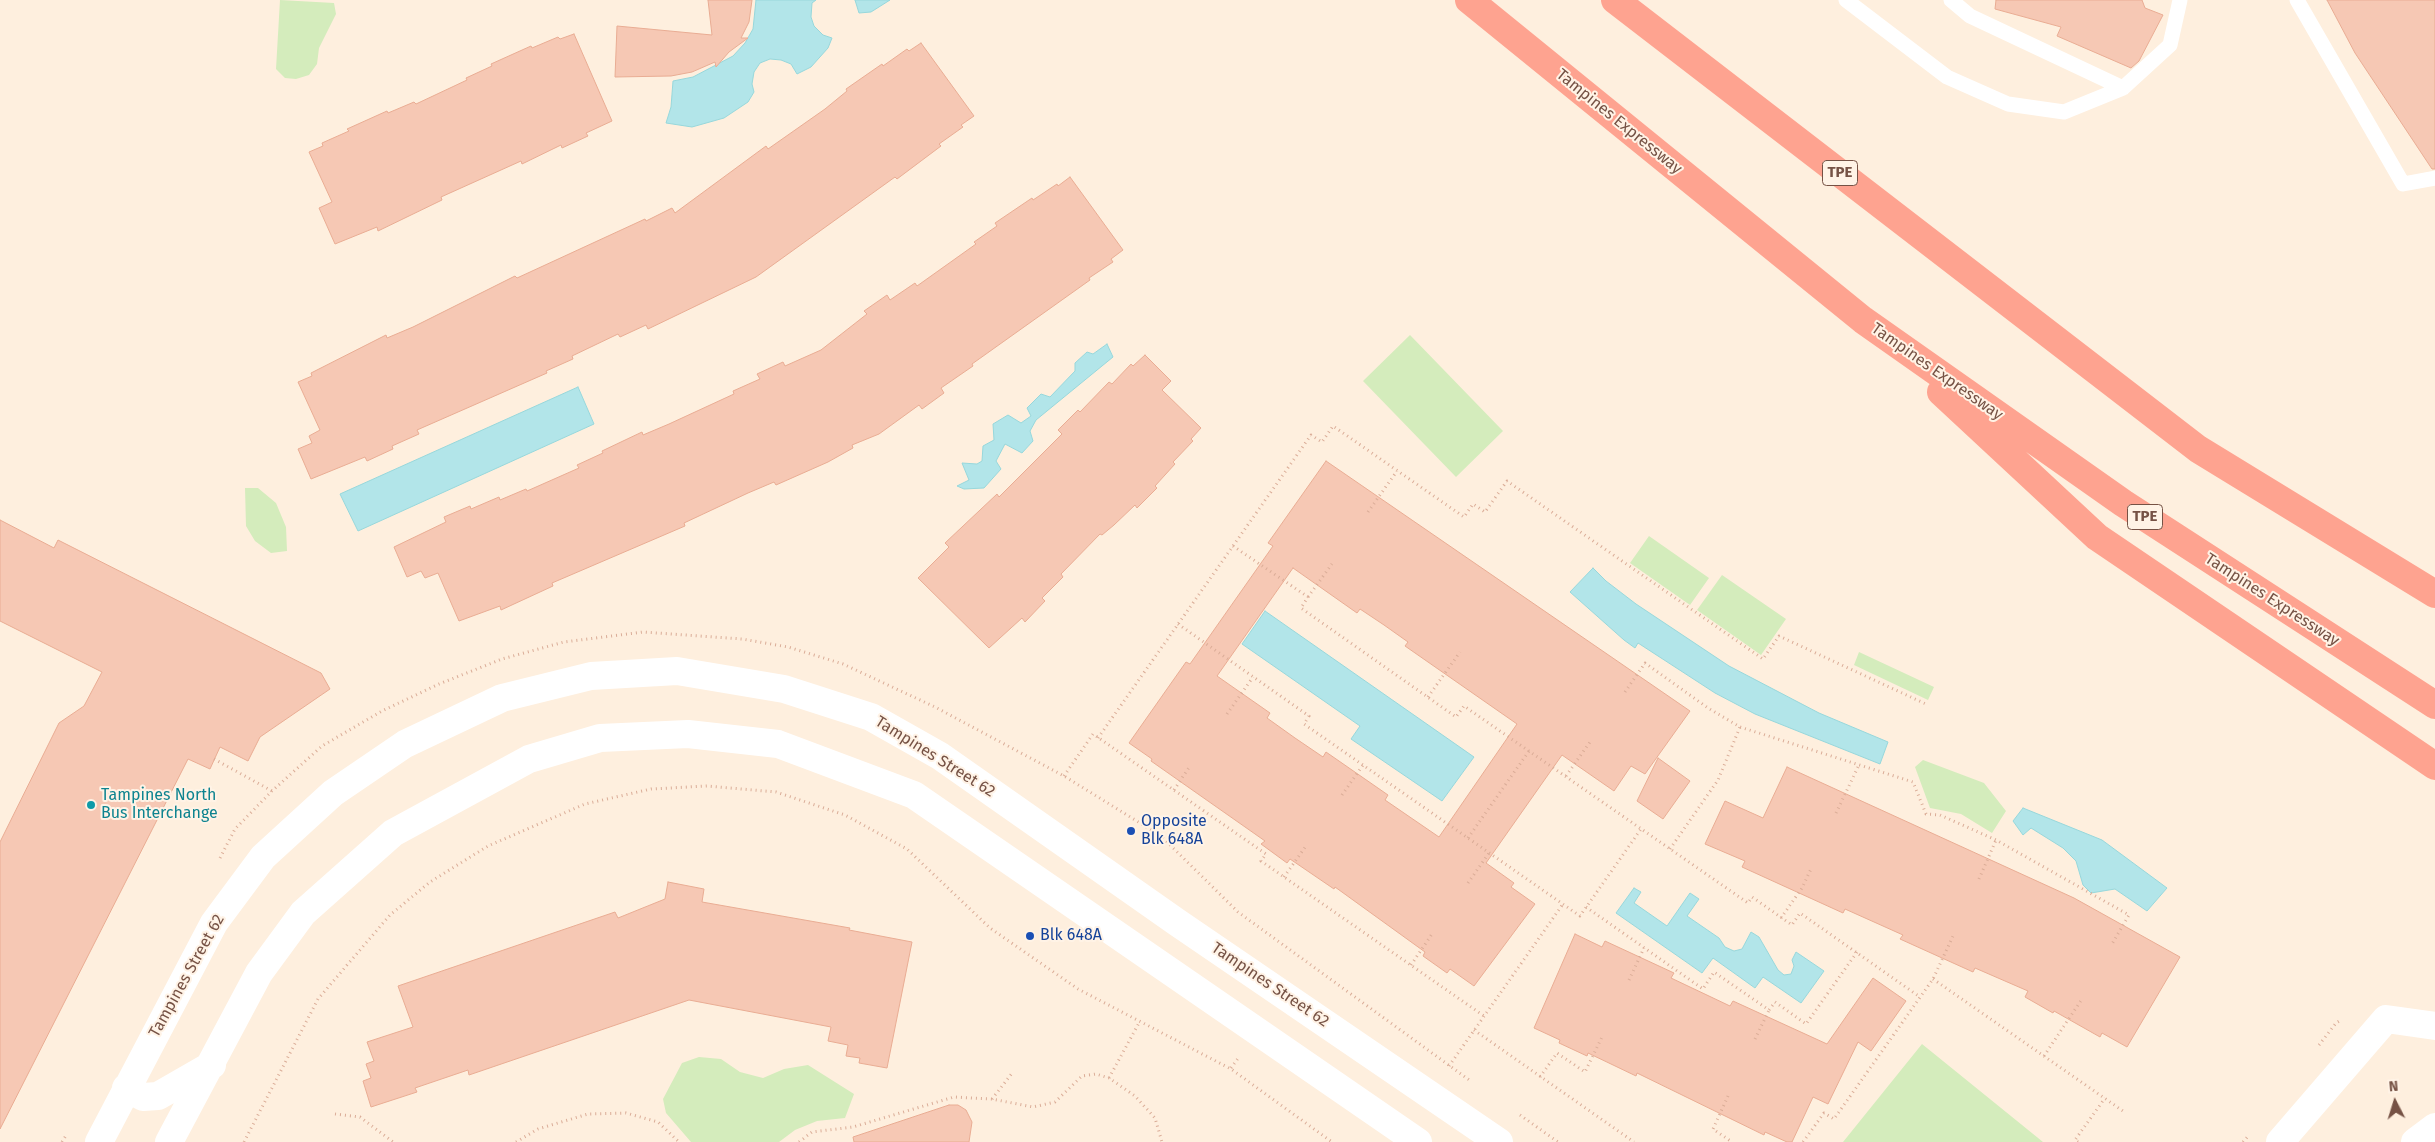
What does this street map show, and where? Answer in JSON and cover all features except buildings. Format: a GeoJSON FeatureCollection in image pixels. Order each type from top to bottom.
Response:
{"type":"FeatureCollection","features":[{"type":"Feature","properties":{"kind":"highway","name":"Tampines Expressway"},"geometry":{"type":"LineString","coordinates":[[1469,0],[1863,320],[2123,503],[2435,705]]}},
{"type":"Feature","properties":{"kind":"highway","name":"TPE"},"geometry":{"type":"LineString","coordinates":[[1615,0],[2198,449],[2435,594]]}},
{"type":"Feature","properties":{"kind":"highway"},"geometry":{"type":"LineString","coordinates":[[1863,320],[2097,537],[2435,766]]}},
{"type":"Feature","properties":{"kind":"street","name":"Tampines Street 62"},"geometry":{"type":"LineString","coordinates":[[99,1142],[214,923],[263,857],[333,792],[404,744],[502,698],[592,676],[677,672],[784,689],[871,717],[940,756],[1178,923],[1499,1142]]}},
{"type":"Feature","properties":{"kind":"street"},"geometry":{"type":"LineString","coordinates":[[169,1142],[259,973],[303,913],[393,833],[529,759],[600,738],[688,734],[778,744],[914,795],[1418,1142]]}},
{"type":"Feature","properties":{"kind":"street"},"geometry":{"type":"LineString","coordinates":[[2280,1142],[2386,1019],[2435,1026]]}},
{"type":"Feature","properties":{"kind":"street"},"geometry":{"type":"LineString","coordinates":[[126,1088],[143,1097],[158,1096],[212,1064]]}},
{"type":"Feature","properties":{"kind":"street"},"geometry":{"type":"LineString","coordinates":[[2414,1142],[2435,1128]]}},
{"type":"Feature","properties":{"kind":"lane"},"geometry":{"type":"LineString","coordinates":[[1846,0],[1947,77],[2008,104],[2064,112],[2124,88],[2170,45],[2180,0]]}},
{"type":"Feature","properties":{"kind":"lane"},"geometry":{"type":"LineString","coordinates":[[1951,0],[1970,16],[2124,88]]}},
{"type":"Feature","properties":{"kind":"lane"},"geometry":{"type":"LineString","coordinates":[[2297,0],[2403,184],[2435,178]]}},
{"type":"Feature","properties":{"kind":"path"},"geometry":{"type":"LineString","coordinates":[[1098,738],[1311,435],[1322,442],[1333,426],[1464,517],[1473,504],[1485,512],[1507,482],[1763,659],[1779,636],[1928,705]]}},
{"type":"Feature","properties":{"kind":"path"},"geometry":{"type":"LineString","coordinates":[[1368,512],[1397,471]]}},
{"type":"Feature","properties":{"kind":"path"},"geometry":{"type":"LineString","coordinates":[[1233,546],[1308,597]]}},
{"type":"Feature","properties":{"kind":"path"},"geometry":{"type":"LineString","coordinates":[[1332,564],[1300,608],[1456,717],[1464,706],[1748,903],[1752,897],[1792,925],[1800,914],[1920,997]]}},
{"type":"Feature","properties":{"kind":"path"},"geometry":{"type":"LineString","coordinates":[[1178,624],[1309,716],[1304,724],[1580,916],[1641,829]]}},
{"type":"Feature","properties":{"kind":"path"},"geometry":{"type":"LineString","coordinates":[[217,864],[235,829],[272,791],[322,746],[382,711],[439,684],[502,659],[564,642],[643,632],[742,639],[788,647],[843,664],[935,707],[1064,776],[1161,836],[1238,912],[1480,1088]]}},
{"type":"Feature","properties":{"kind":"path"},"geometry":{"type":"LineString","coordinates":[[1428,697],[1460,652]]}},
{"type":"Feature","properties":{"kind":"path"},"geometry":{"type":"LineString","coordinates":[[1625,692],[1645,663],[1708,708],[1740,727],[1913,782],[1926,814],[1940,815],[1996,840],[2129,915],[2112,944]]}},
{"type":"Feature","properties":{"kind":"path"},"geometry":{"type":"LineString","coordinates":[[1227,714],[1253,677]]}},
{"type":"Feature","properties":{"kind":"path"},"geometry":{"type":"LineString","coordinates":[[1670,849],[1718,780],[1740,727]]}},
{"type":"Feature","properties":{"kind":"path"},"geometry":{"type":"LineString","coordinates":[[1064,776],[1093,734],[1266,854],[1261,861],[1484,1016]]}},
{"type":"Feature","properties":{"kind":"path"},"geometry":{"type":"LineString","coordinates":[[1566,776],[1590,742]]}},
{"type":"Feature","properties":{"kind":"path"},"geometry":{"type":"LineString","coordinates":[[1468,838],[1529,751]]}},
{"type":"Feature","properties":{"kind":"path"},"geometry":{"type":"LineString","coordinates":[[214,759],[272,791]]}},
{"type":"Feature","properties":{"kind":"path"},"geometry":{"type":"LineString","coordinates":[[1342,795],[1363,765]]}},
{"type":"Feature","properties":{"kind":"path"},"geometry":{"type":"LineString","coordinates":[[1836,813],[1859,765]]}},
{"type":"Feature","properties":{"kind":"path"},"geometry":{"type":"LineString","coordinates":[[1174,790],[1190,766]]}},
{"type":"Feature","properties":{"kind":"path"},"geometry":{"type":"LineString","coordinates":[[244,1142],[318,999],[390,915],[430,882],[488,846],[585,804],[651,790],[707,786],[776,792],[845,815],[907,849],[998,934],[1078,989],[1231,1069],[1332,1142]]}},
{"type":"Feature","properties":{"kind":"path"},"geometry":{"type":"LineString","coordinates":[[1979,879],[1996,840]]}},
{"type":"Feature","properties":{"kind":"path"},"geometry":{"type":"LineString","coordinates":[[1284,877],[1306,846]]}},
{"type":"Feature","properties":{"kind":"path"},"geometry":{"type":"LineString","coordinates":[[1468,883],[1489,853]]}},
{"type":"Feature","properties":{"kind":"path"},"geometry":{"type":"LineString","coordinates":[[1781,918],[1802,888],[1811,869]]}},
{"type":"Feature","properties":{"kind":"path"},"geometry":{"type":"LineString","coordinates":[[1449,1066],[1563,904]]}},
{"type":"Feature","properties":{"kind":"path"},"geometry":{"type":"LineString","coordinates":[[1586,907],[1703,989],[1714,972],[1769,1010]]}},
{"type":"Feature","properties":{"kind":"path"},"geometry":{"type":"LineString","coordinates":[[1410,965],[1432,934]]}},
{"type":"Feature","properties":{"kind":"path"},"geometry":{"type":"LineString","coordinates":[[1803,1142],[1824,1113],[1834,1120],[1933,979],[1953,936]]}},
{"type":"Feature","properties":{"kind":"path"},"geometry":{"type":"LineString","coordinates":[[1628,980],[1644,948]]}},
{"type":"Feature","properties":{"kind":"path"},"geometry":{"type":"LineString","coordinates":[[1755,1039],[1775,1002],[1806,1024],[1857,952]]}},
{"type":"Feature","properties":{"kind":"path"},"geometry":{"type":"LineString","coordinates":[[1933,979],[2123,1111]]}},
{"type":"Feature","properties":{"kind":"path"},"geometry":{"type":"LineString","coordinates":[[2044,1056],[2082,999]]}},
{"type":"Feature","properties":{"kind":"path"},"geometry":{"type":"LineString","coordinates":[[1109,1078],[1140,1021]]}},
{"type":"Feature","properties":{"kind":"path"},"geometry":{"type":"LineString","coordinates":[[1474,1030],[1634,1142]]}},
{"type":"Feature","properties":{"kind":"path"},"geometry":{"type":"LineString","coordinates":[[1540,1077],[1557,1053],[1585,1072],[1602,1037]]}},
{"type":"Feature","properties":{"kind":"path"},"geometry":{"type":"LineString","coordinates":[[992,1099],[1012,1072]]}},
{"type":"Feature","properties":{"kind":"path"},"geometry":{"type":"LineString","coordinates":[[799,1142],[812,1132],[853,1127],[954,1097],[992,1099],[1033,1107],[1055,1102],[1082,1076],[1096,1074],[1109,1078],[1135,1096],[1155,1118],[1162,1142]]}},
{"type":"Feature","properties":{"kind":"path"},"geometry":{"type":"LineString","coordinates":[[1728,1096],[1713,1129],[1732,1142]]}},
{"type":"Feature","properties":{"kind":"path"},"geometry":{"type":"LineString","coordinates":[[2078,1142],[2075,1140],[2105,1098]]}},
{"type":"Feature","properties":{"kind":"path"},"geometry":{"type":"LineString","coordinates":[[516,1142],[538,1129],[588,1114],[626,1113],[658,1122],[679,1142]]}},
{"type":"Feature","properties":{"kind":"path"},"geometry":{"type":"LineString","coordinates":[[335,1114],[360,1117],[393,1142]]}},
{"type":"Feature","properties":{"kind":"path"},"geometry":{"type":"LineString","coordinates":[[1519,1115],[1558,1142]]}},
{"type":"Feature","properties":{"kind":"path"},"geometry":{"type":"LineString","coordinates":[[62,1142],[72,1125]]}},
{"type":"Feature","properties":{"kind":"green space"},"geometry":{"type":"Polygon","coordinates":[[[280,0],[334,3],[336,14],[319,48],[317,64],[309,75],[296,79],[285,78],[276,69],[280,0]]]}},
{"type":"Feature","properties":{"kind":"green space"},"geometry":{"type":"Polygon","coordinates":[[[1410,335],[1503,431],[1456,477],[1363,381],[1410,335]]]}},
{"type":"Feature","properties":{"kind":"green space"},"geometry":{"type":"Polygon","coordinates":[[[245,488],[258,488],[276,503],[286,527],[287,551],[271,553],[255,541],[246,526],[245,488]]]}},
{"type":"Feature","properties":{"kind":"green space"},"geometry":{"type":"Polygon","coordinates":[[[1649,536],[1709,578],[1690,605],[1630,563],[1649,536]]]}},
{"type":"Feature","properties":{"kind":"green space"},"geometry":{"type":"Polygon","coordinates":[[[1722,575],[1786,619],[1761,655],[1697,610],[1722,575]]]}},
{"type":"Feature","properties":{"kind":"green space"},"geometry":{"type":"Polygon","coordinates":[[[1859,652],[1934,687],[1928,700],[1854,665],[1859,652]]]}},
{"type":"Feature","properties":{"kind":"green space"},"geometry":{"type":"Polygon","coordinates":[[[1923,760],[1984,783],[2006,811],[1992,833],[1961,814],[1930,808],[1915,767],[1923,760]]]}},
{"type":"Feature","properties":{"kind":"green space"},"geometry":{"type":"Polygon","coordinates":[[[1922,1044],[2043,1142],[1843,1142],[1922,1044]]]}},
{"type":"Feature","properties":{"kind":"green space"},"geometry":{"type":"Polygon","coordinates":[[[699,1057],[721,1059],[740,1072],[763,1078],[784,1069],[808,1065],[854,1094],[845,1118],[817,1121],[795,1130],[779,1142],[691,1142],[666,1113],[663,1099],[682,1063],[699,1057]]]}},
{"type":"Feature","properties":{"kind":"water"},"geometry":{"type":"Polygon","coordinates":[[[756,0],[816,0],[812,3],[811,17],[814,26],[823,35],[832,38],[828,48],[811,67],[797,74],[791,64],[781,60],[770,59],[760,63],[754,72],[752,84],[754,92],[748,102],[724,118],[692,127],[666,123],[671,107],[673,81],[693,77],[733,56],[745,43],[753,29],[756,0]]]}},
{"type":"Feature","properties":{"kind":"water"},"geometry":{"type":"Polygon","coordinates":[[[855,0],[890,0],[871,12],[859,13],[855,0]]]}},
{"type":"Feature","properties":{"kind":"water"},"geometry":{"type":"Polygon","coordinates":[[[1107,344],[1113,357],[1036,420],[1030,431],[1033,441],[1022,453],[1005,444],[996,461],[1001,469],[984,488],[964,489],[957,486],[969,480],[962,463],[977,464],[982,461],[983,446],[994,440],[993,424],[1008,415],[1021,423],[1031,416],[1027,408],[1041,394],[1050,397],[1075,371],[1075,363],[1087,352],[1093,354],[1107,344]]]}},
{"type":"Feature","properties":{"kind":"water"},"geometry":{"type":"Polygon","coordinates":[[[578,387],[594,424],[358,531],[340,494],[578,387]]]}},
{"type":"Feature","properties":{"kind":"water"},"geometry":{"type":"Polygon","coordinates":[[[1593,568],[1606,581],[1636,604],[1729,666],[1819,713],[1888,742],[1880,764],[1755,714],[1715,693],[1638,643],[1635,648],[1570,592],[1593,568]]]}},
{"type":"Feature","properties":{"kind":"water"},"geometry":{"type":"Polygon","coordinates":[[[1265,611],[1474,757],[1442,801],[1351,739],[1360,726],[1242,644],[1265,611]]]}},
{"type":"Feature","properties":{"kind":"water"},"geometry":{"type":"Polygon","coordinates":[[[2023,808],[2102,840],[2167,888],[2147,911],[2115,889],[2091,893],[2083,885],[2076,861],[2063,848],[2031,828],[2023,835],[2013,821],[2023,808]]]}},
{"type":"Feature","properties":{"kind":"water"},"geometry":{"type":"Polygon","coordinates":[[[1634,888],[1641,892],[1634,903],[1667,926],[1690,893],[1699,899],[1687,916],[1719,938],[1725,947],[1734,951],[1742,949],[1751,932],[1759,937],[1778,970],[1784,975],[1791,974],[1794,966],[1792,960],[1796,952],[1824,971],[1801,1003],[1763,977],[1755,988],[1713,958],[1702,973],[1616,913],[1634,888]]]}},
{"type":"Feature","properties":{"kind":"place","name":"Tampines North Bus Interchange"},"geometry":{"type":"Point","coordinates":[91,805]}},
{"type":"Feature","properties":{"kind":"place","name":"Opposite Blk 648A"},"geometry":{"type":"Point","coordinates":[1131,831]}},
{"type":"Feature","properties":{"kind":"place","name":"Blk 648A"},"geometry":{"type":"Point","coordinates":[1030,936]}}]}
